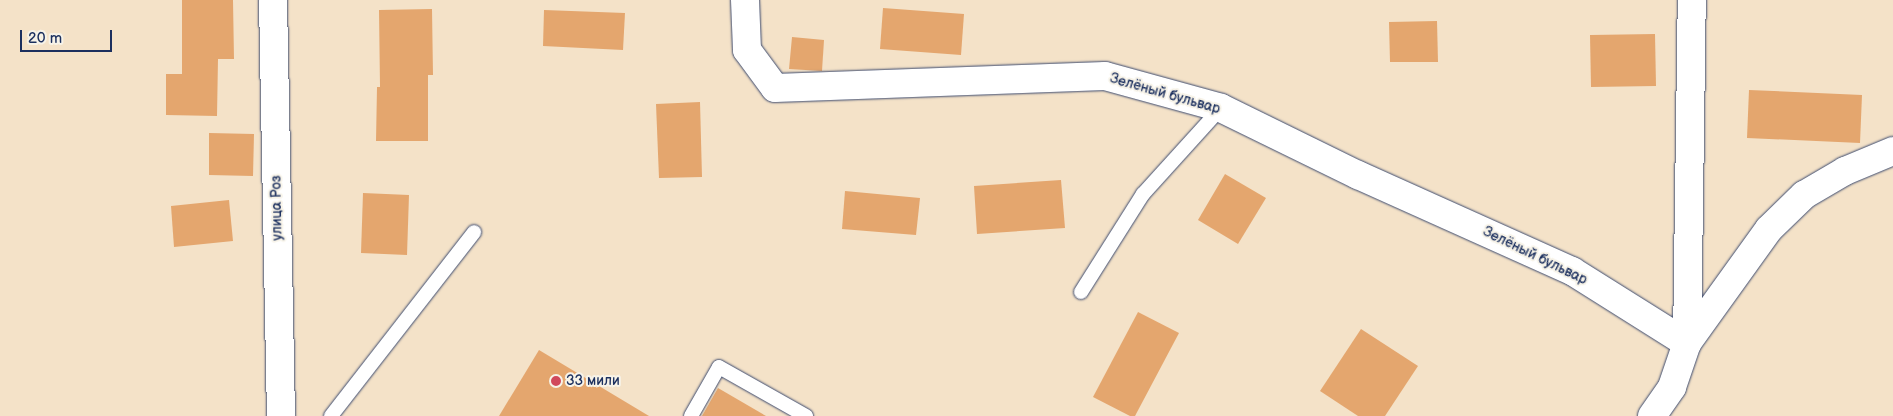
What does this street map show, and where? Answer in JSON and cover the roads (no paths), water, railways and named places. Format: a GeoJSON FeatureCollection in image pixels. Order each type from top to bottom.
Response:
{"type":"FeatureCollection","features":[{"type":"Feature","properties":{"kind":"street","name":"улица Роз"},"geometry":{"type":"LineString","coordinates":[[273,0],[280,416]]}},
{"type":"Feature","properties":{"kind":"street","name":"Зелёный бульвар"},"geometry":{"type":"LineString","coordinates":[[745,0],[747,50],[775,88],[1105,76],[1221,108],[1358,175],[1572,271],[1687,343]]}},
{"type":"Feature","properties":{"kind":"street"},"geometry":{"type":"LineString","coordinates":[[1687,343],[1692,0]]}},
{"type":"Feature","properties":{"kind":"street"},"geometry":{"type":"LineString","coordinates":[[1652,416],[1672,386],[1687,343],[1769,229],[1804,195],[1845,171],[1893,152]]}},
{"type":"Feature","properties":{"kind":"lane"},"geometry":{"type":"LineString","coordinates":[[1081,292],[1143,194],[1221,108]]}},
{"type":"Feature","properties":{"kind":"lane"},"geometry":{"type":"LineString","coordinates":[[331,416],[474,232]]}},
{"type":"Feature","properties":{"kind":"lane"},"geometry":{"type":"LineString","coordinates":[[691,416],[719,367],[806,416]]}},
{"type":"Feature","properties":{"kind":"place","name":"33 мили"},"geometry":{"type":"Point","coordinates":[556,381]}}]}
